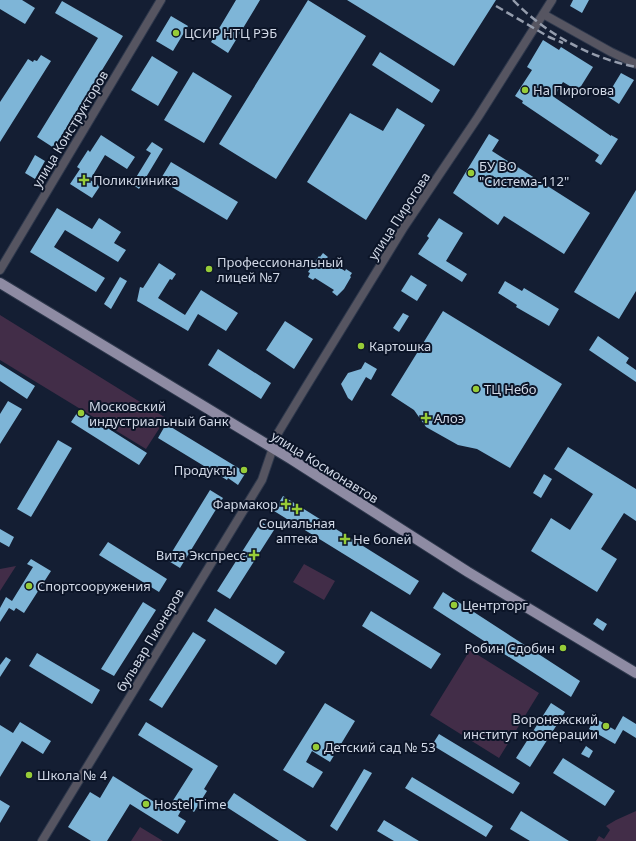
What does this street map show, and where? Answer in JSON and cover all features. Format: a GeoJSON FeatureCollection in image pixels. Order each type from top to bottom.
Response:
{"type":"FeatureCollection","features":[{"type":"Feature","properties":{"kind":"main road","name":"улица Космонавтов"},"geometry":{"type":"LineString","coordinates":[[0,283],[273,448],[463,569],[636,673]]}},
{"type":"Feature","properties":{"kind":"street","name":"улица Конструкторов"},"geometry":{"type":"LineString","coordinates":[[0,270],[161,0]]}},
{"type":"Feature","properties":{"kind":"street","name":"улица Пирогова"},"geometry":{"type":"LineString","coordinates":[[273,448],[278,433],[398,238],[478,117],[552,0]]}},
{"type":"Feature","properties":{"kind":"street"},"geometry":{"type":"LineString","coordinates":[[543,14],[611,52],[636,64]]}},
{"type":"Feature","properties":{"kind":"street","name":"бульвар Пионеров"},"geometry":{"type":"LineString","coordinates":[[42,841],[262,480],[273,448]]}},
{"type":"Feature","properties":{"kind":"shaded area"},"geometry":{"type":"Polygon","coordinates":[[[0,315],[166,418],[146,449],[0,360],[0,315]]]}},
{"type":"Feature","properties":{"kind":"shaded area"},"geometry":{"type":"Polygon","coordinates":[[[304,564],[335,581],[324,600],[293,582],[304,564]]]}},
{"type":"Feature","properties":{"kind":"shaded area"},"geometry":{"type":"Polygon","coordinates":[[[16,566],[0,591],[0,569],[16,566]]]}},
{"type":"Feature","properties":{"kind":"shaded area"},"geometry":{"type":"Polygon","coordinates":[[[470,650],[539,693],[499,758],[430,715],[470,650]]]}},
{"type":"Feature","properties":{"kind":"shaded area"},"geometry":{"type":"Polygon","coordinates":[[[636,811],[636,841],[596,841],[599,836],[604,839],[610,830],[606,826],[636,811]]]}},
{"type":"Feature","properties":{"kind":"shaded area"},"geometry":{"type":"Polygon","coordinates":[[[140,827],[163,841],[131,841],[140,827]]]}},
{"type":"Feature","properties":{"kind":"building"},"geometry":{"type":"Polygon","coordinates":[[[0,0],[22,0],[35,8],[25,24],[0,9],[0,0]]]}},
{"type":"Feature","properties":{"kind":"building"},"geometry":{"type":"Polygon","coordinates":[[[236,0],[260,0],[228,53],[211,42],[236,0]]]}},
{"type":"Feature","properties":{"kind":"building"},"geometry":{"type":"Polygon","coordinates":[[[308,0],[366,36],[276,179],[219,144],[308,0]]]}},
{"type":"Feature","properties":{"kind":"building"},"geometry":{"type":"Polygon","coordinates":[[[347,0],[496,0],[454,66],[347,0]]]}},
{"type":"Feature","properties":{"kind":"building"},"geometry":{"type":"Polygon","coordinates":[[[573,0],[589,0],[582,13],[570,6],[573,0]]]}},
{"type":"Feature","properties":{"kind":"building"},"geometry":{"type":"Polygon","coordinates":[[[62,1],[123,36],[54,148],[37,137],[98,38],[55,13],[62,1]]]}},
{"type":"Feature","properties":{"kind":"building"},"geometry":{"type":"Polygon","coordinates":[[[171,16],[188,26],[173,51],[156,41],[171,16]]]}},
{"type":"Feature","properties":{"kind":"building"},"geometry":{"type":"Polygon","coordinates":[[[543,40],[559,50],[561,47],[593,67],[578,91],[563,82],[554,97],[611,136],[618,139],[601,165],[595,161],[599,155],[522,103],[523,101],[515,96],[532,70],[527,67],[543,40]]]}},
{"type":"Feature","properties":{"kind":"building"},"geometry":{"type":"Polygon","coordinates":[[[380,52],[440,90],[432,103],[372,65],[380,52]]]}},
{"type":"Feature","properties":{"kind":"building"},"geometry":{"type":"Polygon","coordinates":[[[41,55],[51,61],[0,142],[0,102],[28,59],[33,62],[34,60],[37,61],[41,55]]]}},
{"type":"Feature","properties":{"kind":"building"},"geometry":{"type":"Polygon","coordinates":[[[152,56],[178,72],[158,106],[131,90],[152,56]]]}},
{"type":"Feature","properties":{"kind":"building"},"geometry":{"type":"Polygon","coordinates":[[[193,72],[232,96],[204,143],[164,120],[193,72]]]}},
{"type":"Feature","properties":{"kind":"building"},"geometry":{"type":"Polygon","coordinates":[[[621,73],[634,80],[619,104],[607,96],[621,73]]]}},
{"type":"Feature","properties":{"kind":"building"},"geometry":{"type":"Polygon","coordinates":[[[397,108],[425,125],[366,220],[307,182],[350,113],[383,131],[397,108]]]}},
{"type":"Feature","properties":{"kind":"building"},"geometry":{"type":"Polygon","coordinates":[[[489,134],[499,140],[492,151],[590,213],[564,254],[504,216],[498,225],[453,193],[489,134]]]}},
{"type":"Feature","properties":{"kind":"building"},"geometry":{"type":"Polygon","coordinates":[[[101,135],[135,157],[127,169],[105,155],[90,180],[100,186],[92,198],[70,184],[80,169],[77,167],[88,150],[90,152],[101,135]]]}},
{"type":"Feature","properties":{"kind":"building"},"geometry":{"type":"Polygon","coordinates":[[[152,142],[163,149],[139,189],[132,184],[151,153],[146,150],[152,142]]]}},
{"type":"Feature","properties":{"kind":"building"},"geometry":{"type":"Polygon","coordinates":[[[35,155],[45,161],[35,179],[25,173],[35,155]]]}},
{"type":"Feature","properties":{"kind":"building"},"geometry":{"type":"Polygon","coordinates":[[[171,162],[238,202],[227,220],[160,180],[171,162]]]}},
{"type":"Feature","properties":{"kind":"building"},"geometry":{"type":"Polygon","coordinates":[[[636,190],[636,291],[619,319],[574,292],[636,190]]]}},
{"type":"Feature","properties":{"kind":"building"},"geometry":{"type":"Polygon","coordinates":[[[57,208],[92,229],[99,218],[121,232],[114,243],[126,250],[118,262],[65,230],[54,247],[105,278],[96,292],[30,252],[57,208]]]}},
{"type":"Feature","properties":{"kind":"building"},"geometry":{"type":"Polygon","coordinates":[[[439,218],[463,233],[446,261],[467,274],[462,282],[418,254],[429,238],[427,236],[439,218]]]}},
{"type":"Feature","properties":{"kind":"building"},"geometry":{"type":"Polygon","coordinates":[[[323,253],[328,257],[326,259],[345,271],[346,269],[352,273],[344,289],[337,296],[332,292],[334,290],[315,278],[313,280],[308,277],[310,273],[308,272],[319,256],[320,257],[323,253]]]}},
{"type":"Feature","properties":{"kind":"building"},"geometry":{"type":"Polygon","coordinates":[[[159,263],[176,274],[172,280],[170,279],[158,298],[185,315],[201,290],[238,313],[226,331],[198,314],[188,331],[137,301],[140,287],[143,288],[159,263]]]}},
{"type":"Feature","properties":{"kind":"building"},"geometry":{"type":"Polygon","coordinates":[[[411,275],[427,285],[417,301],[401,291],[411,275]]]}},
{"type":"Feature","properties":{"kind":"building"},"geometry":{"type":"Polygon","coordinates":[[[120,277],[127,281],[111,309],[104,304],[120,277]]]}},
{"type":"Feature","properties":{"kind":"building"},"geometry":{"type":"Polygon","coordinates":[[[505,281],[522,291],[524,288],[559,309],[549,326],[516,307],[517,305],[498,293],[505,281]]]}},
{"type":"Feature","properties":{"kind":"building","name":"ТЦ Небо"},"geometry":{"type":"Polygon","coordinates":[[[443,311],[562,384],[510,468],[477,449],[458,445],[426,427],[414,410],[391,395],[443,311]]]}},
{"type":"Feature","properties":{"kind":"building"},"geometry":{"type":"Polygon","coordinates":[[[403,313],[409,316],[399,332],[393,328],[403,313]]]}},
{"type":"Feature","properties":{"kind":"building"},"geometry":{"type":"Polygon","coordinates":[[[285,321],[313,339],[294,369],[266,350],[285,321]]]}},
{"type":"Feature","properties":{"kind":"building"},"geometry":{"type":"Polygon","coordinates":[[[598,336],[629,358],[626,363],[636,370],[636,382],[589,350],[598,336]]]}},
{"type":"Feature","properties":{"kind":"building"},"geometry":{"type":"Polygon","coordinates":[[[218,349],[271,383],[261,399],[208,365],[218,349]]]}},
{"type":"Feature","properties":{"kind":"building"},"geometry":{"type":"Polygon","coordinates":[[[365,362],[377,369],[371,380],[366,377],[352,401],[348,398],[341,384],[348,373],[361,369],[365,362]]]}},
{"type":"Feature","properties":{"kind":"building"},"geometry":{"type":"Polygon","coordinates":[[[0,364],[35,386],[27,399],[0,381],[0,364]]]}},
{"type":"Feature","properties":{"kind":"building"},"geometry":{"type":"Polygon","coordinates":[[[8,401],[22,409],[0,444],[0,414],[8,401]]]}},
{"type":"Feature","properties":{"kind":"building"},"geometry":{"type":"Polygon","coordinates":[[[79,410],[147,453],[139,465],[71,422],[79,410]]]}},
{"type":"Feature","properties":{"kind":"building"},"geometry":{"type":"Polygon","coordinates":[[[166,424],[240,469],[243,466],[248,469],[238,485],[228,478],[227,480],[158,438],[166,424]]]}},
{"type":"Feature","properties":{"kind":"building"},"geometry":{"type":"Polygon","coordinates":[[[58,440],[72,448],[31,517],[17,509],[58,440]]]}},
{"type":"Feature","properties":{"kind":"building"},"geometry":{"type":"Polygon","coordinates":[[[568,447],[636,489],[636,521],[624,513],[601,549],[617,559],[597,592],[531,551],[551,518],[570,530],[593,494],[554,469],[568,447]]]}},
{"type":"Feature","properties":{"kind":"building"},"geometry":{"type":"Polygon","coordinates":[[[544,474],[552,479],[541,498],[533,493],[544,474]]]}},
{"type":"Feature","properties":{"kind":"building"},"geometry":{"type":"Polygon","coordinates":[[[210,490],[223,498],[180,568],[167,560],[210,490]]]}},
{"type":"Feature","properties":{"kind":"building"},"geometry":{"type":"Polygon","coordinates":[[[283,496],[419,581],[410,595],[274,511],[283,496]]]}},
{"type":"Feature","properties":{"kind":"building"},"geometry":{"type":"Polygon","coordinates":[[[261,522],[274,530],[230,599],[217,591],[261,522]]]}},
{"type":"Feature","properties":{"kind":"building"},"geometry":{"type":"Polygon","coordinates":[[[0,529],[14,537],[9,547],[0,542],[0,529]]]}},
{"type":"Feature","properties":{"kind":"building"},"geometry":{"type":"Polygon","coordinates":[[[108,542],[167,579],[159,592],[99,555],[108,542]]]}},
{"type":"Feature","properties":{"kind":"building"},"geometry":{"type":"Polygon","coordinates":[[[31,559],[51,571],[24,613],[16,608],[14,611],[9,608],[0,622],[0,608],[6,597],[12,601],[33,567],[27,564],[31,559]]]}},
{"type":"Feature","properties":{"kind":"building"},"geometry":{"type":"Polygon","coordinates":[[[443,592],[580,681],[571,697],[433,608],[443,592]]]}},
{"type":"Feature","properties":{"kind":"building"},"geometry":{"type":"Polygon","coordinates":[[[143,602],[156,610],[114,676],[101,669],[143,602]]]}},
{"type":"Feature","properties":{"kind":"building"},"geometry":{"type":"Polygon","coordinates":[[[215,608],[285,652],[276,665],[207,621],[215,608]]]}},
{"type":"Feature","properties":{"kind":"building"},"geometry":{"type":"Polygon","coordinates":[[[371,611],[441,654],[431,669],[362,626],[371,611]]]}},
{"type":"Feature","properties":{"kind":"building"},"geometry":{"type":"Polygon","coordinates":[[[597,618],[607,624],[603,631],[593,624],[597,618]]]}},
{"type":"Feature","properties":{"kind":"building"},"geometry":{"type":"Polygon","coordinates":[[[193,632],[206,640],[162,708],[149,700],[193,632]]]}},
{"type":"Feature","properties":{"kind":"building"},"geometry":{"type":"Polygon","coordinates":[[[37,653],[100,690],[92,704],[29,666],[37,653]]]}},
{"type":"Feature","properties":{"kind":"building"},"geometry":{"type":"Polygon","coordinates":[[[6,657],[11,660],[0,677],[0,665],[6,657]]]}},
{"type":"Feature","properties":{"kind":"building"},"geometry":{"type":"Polygon","coordinates":[[[325,703],[355,721],[330,762],[312,751],[306,762],[323,772],[313,788],[283,770],[325,703]]]}},
{"type":"Feature","properties":{"kind":"building"},"geometry":{"type":"Polygon","coordinates":[[[551,703],[565,712],[530,767],[516,758],[551,703]]]}},
{"type":"Feature","properties":{"kind":"building"},"geometry":{"type":"Polygon","coordinates":[[[623,716],[636,724],[636,738],[623,730],[615,744],[589,729],[595,718],[615,730],[623,716]]]}},
{"type":"Feature","properties":{"kind":"building"},"geometry":{"type":"Polygon","coordinates":[[[20,722],[51,741],[43,754],[22,741],[0,777],[0,725],[13,733],[20,722]]]}},
{"type":"Feature","properties":{"kind":"building"},"geometry":{"type":"Polygon","coordinates":[[[146,722],[218,766],[204,789],[207,791],[194,812],[184,805],[178,816],[186,821],[178,834],[130,804],[107,841],[91,841],[68,827],[90,792],[100,798],[113,776],[167,810],[193,769],[138,735],[146,722]]]}},
{"type":"Feature","properties":{"kind":"building"},"geometry":{"type":"Polygon","coordinates":[[[439,734],[520,783],[513,794],[432,745],[439,734]]]}},
{"type":"Feature","properties":{"kind":"building"},"geometry":{"type":"Polygon","coordinates":[[[586,746],[593,751],[589,758],[581,754],[586,746]]]}},
{"type":"Feature","properties":{"kind":"building"},"geometry":{"type":"Polygon","coordinates":[[[563,758],[615,791],[605,806],[553,773],[563,758]]]}},
{"type":"Feature","properties":{"kind":"building"},"geometry":{"type":"Polygon","coordinates":[[[364,769],[372,773],[337,831],[330,826],[364,769]]]}},
{"type":"Feature","properties":{"kind":"building"},"geometry":{"type":"Polygon","coordinates":[[[412,777],[493,826],[486,837],[405,788],[412,777]]]}},
{"type":"Feature","properties":{"kind":"building"},"geometry":{"type":"Polygon","coordinates":[[[234,793],[307,841],[279,841],[225,806],[234,793]]]}},
{"type":"Feature","properties":{"kind":"building"},"geometry":{"type":"Polygon","coordinates":[[[0,800],[10,806],[0,823],[0,800]]]}},
{"type":"Feature","properties":{"kind":"building"},"geometry":{"type":"Polygon","coordinates":[[[521,811],[569,841],[530,841],[510,829],[521,811]]]}},
{"type":"Feature","properties":{"kind":"building"},"geometry":{"type":"Polygon","coordinates":[[[384,820],[419,841],[394,841],[377,831],[384,820]]]}},
{"type":"Feature","properties":{"kind":"railway"},"geometry":{"type":"LineString","coordinates":[[513,0],[540,24],[570,43],[602,58],[636,67]]}},
{"type":"Feature","properties":{"kind":"railway"},"geometry":{"type":"LineString","coordinates":[[496,6],[549,37],[563,43]]}},
{"type":"Feature","properties":{"kind":"place","name":"ЦСИР НТЦ РЭБ"},"geometry":{"type":"Point","coordinates":[176,33]}},
{"type":"Feature","properties":{"kind":"place","name":"На Пирогова"},"geometry":{"type":"Point","coordinates":[525,90]}},
{"type":"Feature","properties":{"kind":"place","name":"БУ ВО \"Система-112\""},"geometry":{"type":"Point","coordinates":[471,173]}},
{"type":"Feature","properties":{"kind":"place","name":"Поликлиника"},"geometry":{"type":"Point","coordinates":[84,180]}},
{"type":"Feature","properties":{"kind":"place","name":"Профессиональный лицей №7"},"geometry":{"type":"Point","coordinates":[209,269]}},
{"type":"Feature","properties":{"kind":"place","name":"Картошка"},"geometry":{"type":"Point","coordinates":[361,346]}},
{"type":"Feature","properties":{"kind":"place","name":"ТЦ Небо"},"geometry":{"type":"Point","coordinates":[476,389]}},
{"type":"Feature","properties":{"kind":"place","name":"Московский индустриальный банк"},"geometry":{"type":"Point","coordinates":[81,413]}},
{"type":"Feature","properties":{"kind":"place","name":"Алоэ"},"geometry":{"type":"Point","coordinates":[426,418]}},
{"type":"Feature","properties":{"kind":"place","name":"Продукты"},"geometry":{"type":"Point","coordinates":[244,470]}},
{"type":"Feature","properties":{"kind":"place","name":"Фармакор"},"geometry":{"type":"Point","coordinates":[286,504]}},
{"type":"Feature","properties":{"kind":"place","name":"Социальная аптека"},"geometry":{"type":"Point","coordinates":[297,509]}},
{"type":"Feature","properties":{"kind":"place","name":"Не болей"},"geometry":{"type":"Point","coordinates":[345,539]}},
{"type":"Feature","properties":{"kind":"place","name":"Вита Экспресс"},"geometry":{"type":"Point","coordinates":[254,555]}},
{"type":"Feature","properties":{"kind":"place","name":"Спортсооружения"},"geometry":{"type":"Point","coordinates":[29,586]}},
{"type":"Feature","properties":{"kind":"place","name":"Центрторг"},"geometry":{"type":"Point","coordinates":[454,605]}},
{"type":"Feature","properties":{"kind":"place","name":"Робин Сдобин"},"geometry":{"type":"Point","coordinates":[563,648]}},
{"type":"Feature","properties":{"kind":"place","name":"Воронежский институт кооперации"},"geometry":{"type":"Point","coordinates":[606,726]}},
{"type":"Feature","properties":{"kind":"place","name":"Детский сад № 53"},"geometry":{"type":"Point","coordinates":[316,747]}},
{"type":"Feature","properties":{"kind":"place","name":"Школа № 4"},"geometry":{"type":"Point","coordinates":[29,775]}},
{"type":"Feature","properties":{"kind":"place","name":"Hostel Time"},"geometry":{"type":"Point","coordinates":[146,804]}}]}
